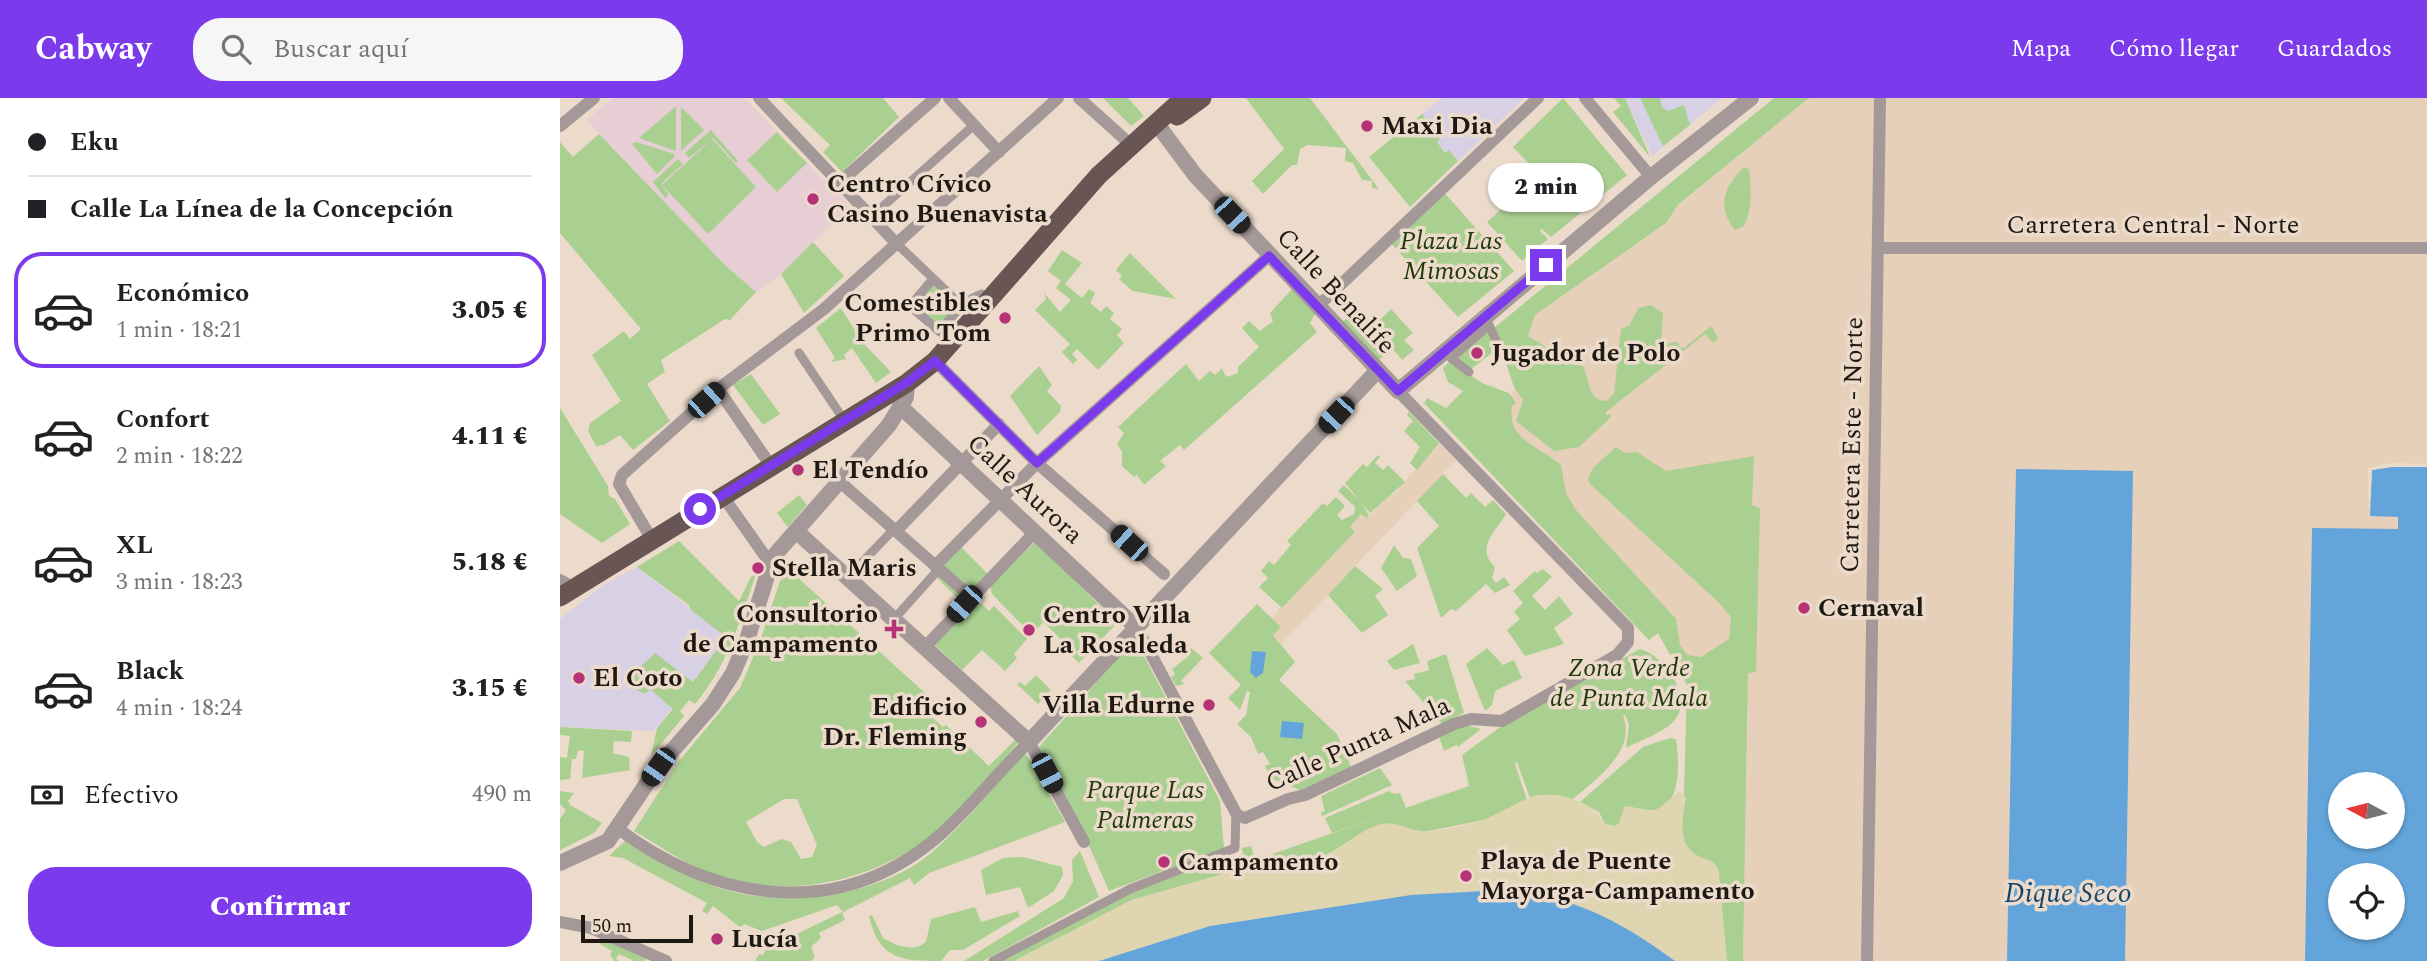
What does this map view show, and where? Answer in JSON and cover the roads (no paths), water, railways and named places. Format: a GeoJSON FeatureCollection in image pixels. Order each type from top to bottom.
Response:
{"type":"FeatureCollection","features":[{"type":"Feature","properties":{"kind":"highway"},"geometry":{"type":"LineString","coordinates":[[565,588],[771,466],[906,383],[935,361],[1099,175],[1130,144],[1157,124],[1184,98]]}},
{"type":"Feature","properties":{"kind":"highway"},"geometry":{"type":"LineString","coordinates":[[1157,124],[1173,119],[1202,98]]}},
{"type":"Feature","properties":{"kind":"street"},"geometry":{"type":"LineString","coordinates":[[560,126],[594,98]]}},
{"type":"Feature","properties":{"kind":"street"},"geometry":{"type":"LineString","coordinates":[[759,98],[895,242],[962,306]]}},
{"type":"Feature","properties":{"kind":"street"},"geometry":{"type":"LineString","coordinates":[[839,183],[935,98]]}},
{"type":"Feature","properties":{"kind":"street"},"geometry":{"type":"LineString","coordinates":[[949,98],[999,152]]}},
{"type":"Feature","properties":{"kind":"street"},"geometry":{"type":"LineString","coordinates":[[651,538],[620,484],[622,475],[718,389],[824,309],[895,242],[1058,98]]}},
{"type":"Feature","properties":{"kind":"street"},"geometry":{"type":"LineString","coordinates":[[1079,98],[1130,144]]}},
{"type":"Feature","properties":{"kind":"street"},"geometry":{"type":"LineString","coordinates":[[1317,307],[1538,98]]}},
{"type":"Feature","properties":{"kind":"street"},"geometry":{"type":"LineString","coordinates":[[1585,98],[1651,177]]}},
{"type":"Feature","properties":{"kind":"street"},"geometry":{"type":"LineString","coordinates":[[1398,391],[1651,177],[1751,98]]}},
{"type":"Feature","properties":{"kind":"street","name":"Carretera Este - Norte"},"geometry":{"type":"LineString","coordinates":[[1867,961],[1880,98]]}},
{"type":"Feature","properties":{"kind":"street","name":"Calle Benalife"},"geometry":{"type":"LineString","coordinates":[[1157,124],[1195,175],[1269,256],[1624,624],[1630,637]]}},
{"type":"Feature","properties":{"kind":"street"},"geometry":{"type":"LineString","coordinates":[[871,217],[975,125]]}},
{"type":"Feature","properties":{"kind":"street","name":"Carretera Central - Norte"},"geometry":{"type":"LineString","coordinates":[[1878,248],[2427,248]]}},
{"type":"Feature","properties":{"kind":"street"},"geometry":{"type":"LineString","coordinates":[[894,619],[937,568],[1037,463],[1269,256]]}},
{"type":"Feature","properties":{"kind":"street"},"geometry":{"type":"LineString","coordinates":[[933,279],[910,306],[940,332],[962,306],[979,294],[990,300]]}},
{"type":"Feature","properties":{"kind":"street"},"geometry":{"type":"LineString","coordinates":[[1469,372],[1451,358],[1489,326],[1499,347]]}},
{"type":"Feature","properties":{"kind":"street"},"geometry":{"type":"LineString","coordinates":[[799,353],[845,420]]}},
{"type":"Feature","properties":{"kind":"street"},"geometry":{"type":"LineString","coordinates":[[935,361],[1037,463],[1164,574]]}},
{"type":"Feature","properties":{"kind":"street"},"geometry":{"type":"LineString","coordinates":[[617,828],[673,863],[722,884],[766,892],[837,888],[877,875],[940,835],[1138,628],[1378,370]]}},
{"type":"Feature","properties":{"kind":"street"},"geometry":{"type":"LineString","coordinates":[[560,863],[598,848],[617,828],[658,767],[723,689],[747,640],[770,563],[877,440],[901,407],[906,383]]}},
{"type":"Feature","properties":{"kind":"street"},"geometry":{"type":"LineString","coordinates":[[718,389],[771,466]]}},
{"type":"Feature","properties":{"kind":"street","name":"Calle Aurora"},"geometry":{"type":"LineString","coordinates":[[901,407],[1138,628],[1241,815]]}},
{"type":"Feature","properties":{"kind":"street"},"geometry":{"type":"LineString","coordinates":[[848,577],[999,424]]}},
{"type":"Feature","properties":{"kind":"street"},"geometry":{"type":"LineString","coordinates":[[840,482],[971,597]]}},
{"type":"Feature","properties":{"kind":"street"},"geometry":{"type":"LineString","coordinates":[[722,495],[770,563]]}},
{"type":"Feature","properties":{"kind":"street"},"geometry":{"type":"LineString","coordinates":[[796,531],[1029,741],[1084,842]]}},
{"type":"Feature","properties":{"kind":"street"},"geometry":{"type":"LineString","coordinates":[[925,647],[1035,532]]}},
{"type":"Feature","properties":{"kind":"street","name":"Calle Punta Mala"},"geometry":{"type":"LineString","coordinates":[[1241,815],[1305,795],[1454,724],[1472,719],[1502,722],[1610,660],[1630,637]]}},
{"type":"Feature","properties":{"kind":"street"},"geometry":{"type":"LineString","coordinates":[[993,961],[1120,894],[1236,848],[1241,815]]}},
{"type":"Feature","properties":{"kind":"street"},"geometry":{"type":"LineString","coordinates":[[560,922],[591,928],[666,961]]}},
{"type":"Feature","properties":{"kind":"water"},"geometry":{"type":"Polygon","coordinates":[[[2427,467],[2427,961],[2305,961],[2312,528],[2398,529],[2398,517],[2370,516],[2372,470],[2427,467]]]}},
{"type":"Feature","properties":{"kind":"water","name":"Dique Seco"},"geometry":{"type":"Polygon","coordinates":[[[2016,469],[2133,471],[2125,961],[2007,961],[2016,469]]]}},
{"type":"Feature","properties":{"kind":"water"},"geometry":{"type":"Polygon","coordinates":[[[1252,651],[1266,652],[1263,673],[1256,678],[1250,672],[1252,651]]]}},
{"type":"Feature","properties":{"kind":"water"},"geometry":{"type":"Polygon","coordinates":[[[1282,721],[1304,723],[1302,739],[1280,737],[1282,721]]]}},
{"type":"Feature","properties":{"kind":"water"},"geometry":{"type":"Polygon","coordinates":[[[1503,890],[1551,898],[1594,912],[1635,934],[1675,961],[1099,961],[1210,926],[1411,895],[1503,890]]]}},
{"type":"Feature","properties":{"kind":"place","name":"Maxi Dia"},"geometry":{"type":"Point","coordinates":[1367,126]}},
{"type":"Feature","properties":{"kind":"place","name":"Centro Cívico Casino Buenavista"},"geometry":{"type":"Point","coordinates":[813,199]}},
{"type":"Feature","properties":{"kind":"place","name":"Comestibles Primo Tom"},"geometry":{"type":"Point","coordinates":[1005,318]}},
{"type":"Feature","properties":{"kind":"place","name":"Jugador de Polo"},"geometry":{"type":"Point","coordinates":[1477,353]}},
{"type":"Feature","properties":{"kind":"place","name":"El Tendío"},"geometry":{"type":"Point","coordinates":[798,470]}},
{"type":"Feature","properties":{"kind":"place","name":"Stella Maris"},"geometry":{"type":"Point","coordinates":[758,568]}},
{"type":"Feature","properties":{"kind":"place","name":"Cernaval"},"geometry":{"type":"Point","coordinates":[1804,608]}},
{"type":"Feature","properties":{"kind":"place","name":"Consultorio de Campamento"},"geometry":{"type":"Point","coordinates":[894,629]}},
{"type":"Feature","properties":{"kind":"place","name":"Centro Villa La Rosaleda"},"geometry":{"type":"Point","coordinates":[1029,630]}},
{"type":"Feature","properties":{"kind":"place","name":"El Coto"},"geometry":{"type":"Point","coordinates":[579,678]}},
{"type":"Feature","properties":{"kind":"place","name":"Villa Edurne"},"geometry":{"type":"Point","coordinates":[1209,705]}},
{"type":"Feature","properties":{"kind":"place","name":"Edificio Dr. Fleming"},"geometry":{"type":"Point","coordinates":[981,722]}},
{"type":"Feature","properties":{"kind":"place","name":"Campamento"},"geometry":{"type":"Point","coordinates":[1164,862]}},
{"type":"Feature","properties":{"kind":"place","name":"Playa de Puente Mayorga-Campamento"},"geometry":{"type":"Point","coordinates":[1466,876]}},
{"type":"Feature","properties":{"kind":"place","name":"Lucía"},"geometry":{"type":"Point","coordinates":[717,939]}},
{"type":"Feature","properties":{"kind":"park label","name":"Plaza Las Mimosas"},"geometry":{"type":"Point","coordinates":[1451,256]}},
{"type":"Feature","properties":{"kind":"park label","name":"Zona Verde de Punta Mala"},"geometry":{"type":"Point","coordinates":[1629,683]}},
{"type":"Feature","properties":{"kind":"park label","name":"Parque Las Palmeras"},"geometry":{"type":"Point","coordinates":[1145,805]}}]}
